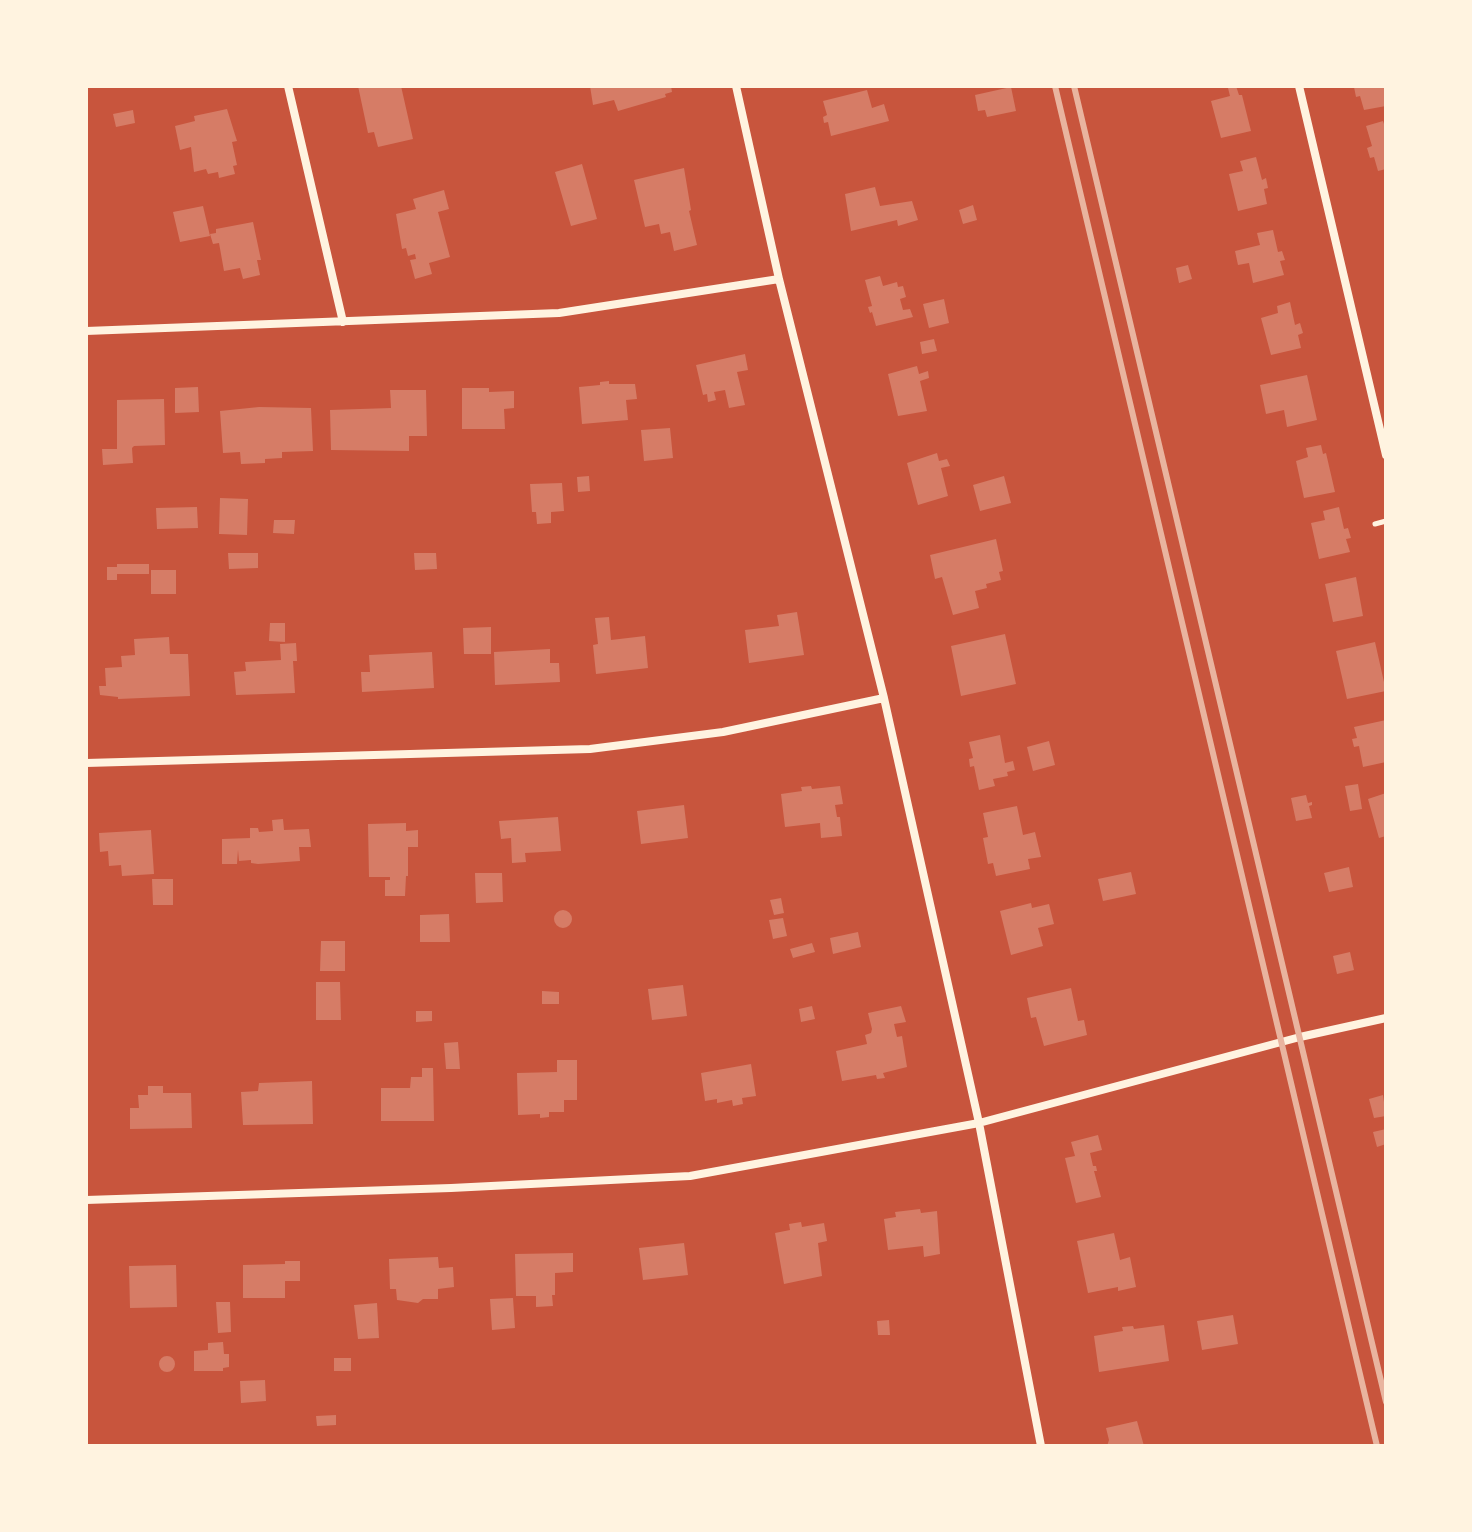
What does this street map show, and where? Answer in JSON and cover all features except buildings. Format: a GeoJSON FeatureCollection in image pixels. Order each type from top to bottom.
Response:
{"type":"FeatureCollection","features":[{"type":"Feature","properties":{"kind":"street"},"geometry":{"type":"LineString","coordinates":[[288,86],[343,322]]}},
{"type":"Feature","properties":{"kind":"street"},"geometry":{"type":"LineString","coordinates":[[736,86],[779,279],[884,698],[979,1123],[1041,1446]]}},
{"type":"Feature","properties":{"kind":"street"},"geometry":{"type":"LineString","coordinates":[[1299,86],[1386,455]]}},
{"type":"Feature","properties":{"kind":"street"},"geometry":{"type":"LineString","coordinates":[[86,331],[559,313],[779,279]]}},
{"type":"Feature","properties":{"kind":"street"},"geometry":{"type":"LineString","coordinates":[[86,763],[590,749],[723,732],[884,698]]}},
{"type":"Feature","properties":{"kind":"street"},"geometry":{"type":"LineString","coordinates":[[86,1200],[451,1188],[690,1176],[979,1123],[1300,1037],[1386,1018]]}},
{"type":"Feature","properties":{"kind":"path"},"geometry":{"type":"LineString","coordinates":[[1375,524],[1386,521]]}},
{"type":"Feature","properties":{"kind":"railway"},"geometry":{"type":"LineString","coordinates":[[1055,86],[1377,1446]]}},
{"type":"Feature","properties":{"kind":"railway"},"geometry":{"type":"LineString","coordinates":[[1074,86],[1386,1402]]}}]}
